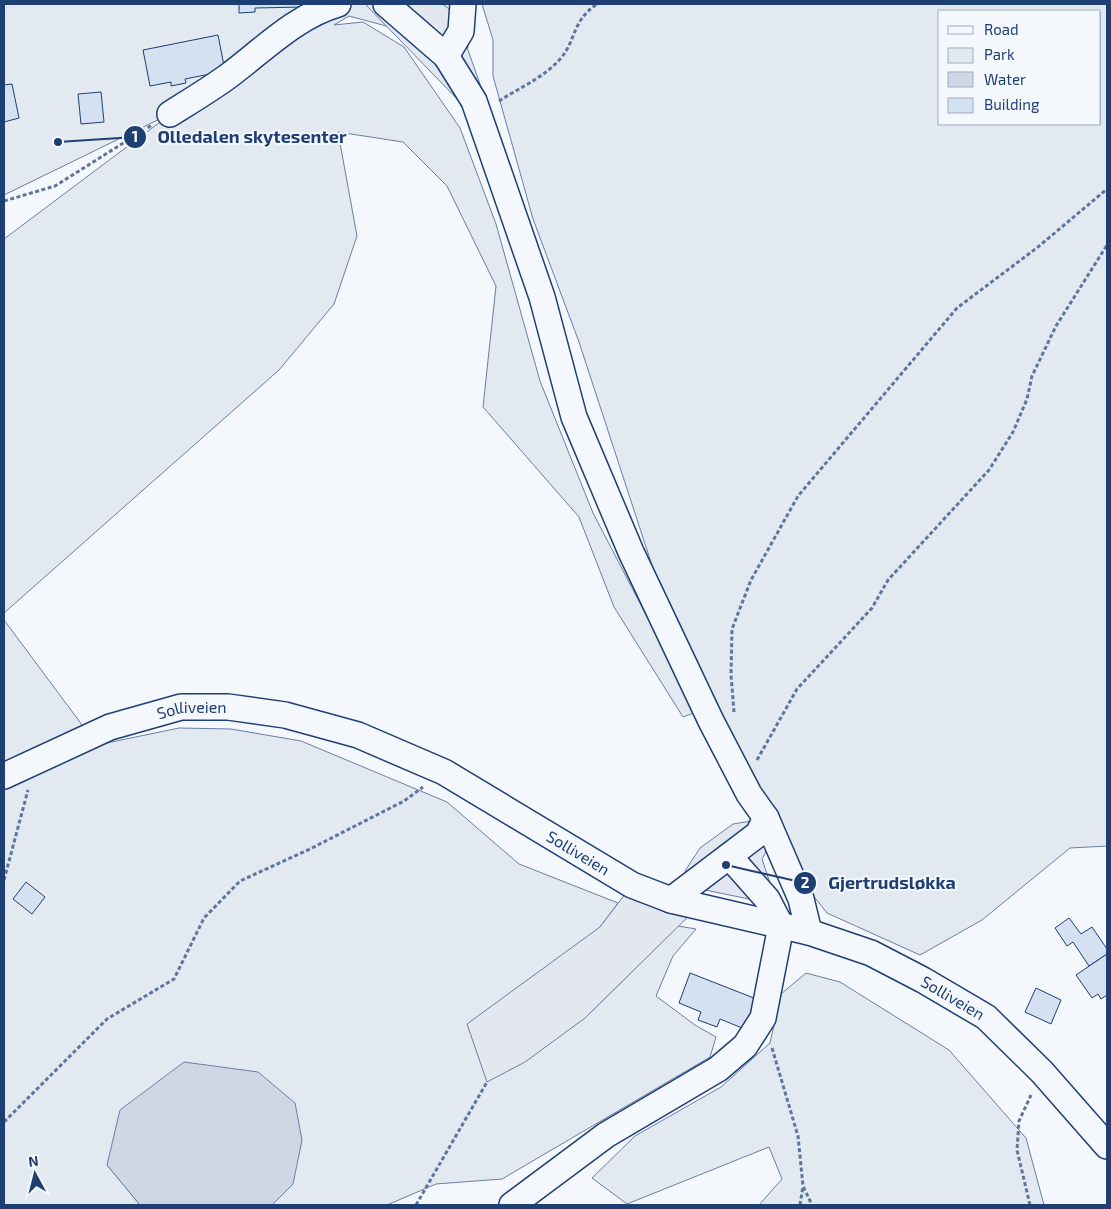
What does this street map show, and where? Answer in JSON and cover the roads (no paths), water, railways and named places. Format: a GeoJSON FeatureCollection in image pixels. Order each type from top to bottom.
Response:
{"type":"FeatureCollection","features":[{"type":"Feature","properties":{"kind":"street"},"geometry":{"type":"LineString","coordinates":[[170,114],[226,78],[289,30],[321,9],[338,4]]}},
{"type":"Feature","properties":{"kind":"street"},"geometry":{"type":"LineString","coordinates":[[386,4],[446,56],[477,107],[542,297],[574,417],[631,552],[707,712],[748,794],[766,818],[801,899],[809,932]]}},
{"type":"Feature","properties":{"kind":"street"},"geometry":{"type":"LineString","coordinates":[[446,56],[461,31],[463,4]]}},
{"type":"Feature","properties":{"kind":"street","name":"Solliveien"},"geometry":{"type":"LineString","coordinates":[[4,776],[35,760],[110,727],[182,707],[228,707],[285,715],[358,735],[428,764],[632,885],[671,900],[809,932],[871,953],[924,980],[986,1017],[1042,1072],[1107,1146]]}},
{"type":"Feature","properties":{"kind":"street"},"geometry":{"type":"LineString","coordinates":[[671,900],[758,834],[766,818]]}},
{"type":"Feature","properties":{"kind":"street"},"geometry":{"type":"LineString","coordinates":[[512,1205],[606,1135],[718,1069],[745,1046],[763,1018],[782,926],[767,899],[729,856]]}},
{"type":"Feature","properties":{"kind":"water"},"geometry":{"type":"Polygon","coordinates":[[[184,1062],[258,1072],[295,1103],[302,1140],[293,1184],[272,1205],[140,1205],[107,1165],[120,1110],[184,1062]]]}},
{"type":"Feature","properties":{"kind":"place","name":"Olledalen skytesenter"},"geometry":{"type":"Point","coordinates":[58,142]}},
{"type":"Feature","properties":{"kind":"place","name":"Gjertrudsløkka"},"geometry":{"type":"Point","coordinates":[726,865]}}]}
